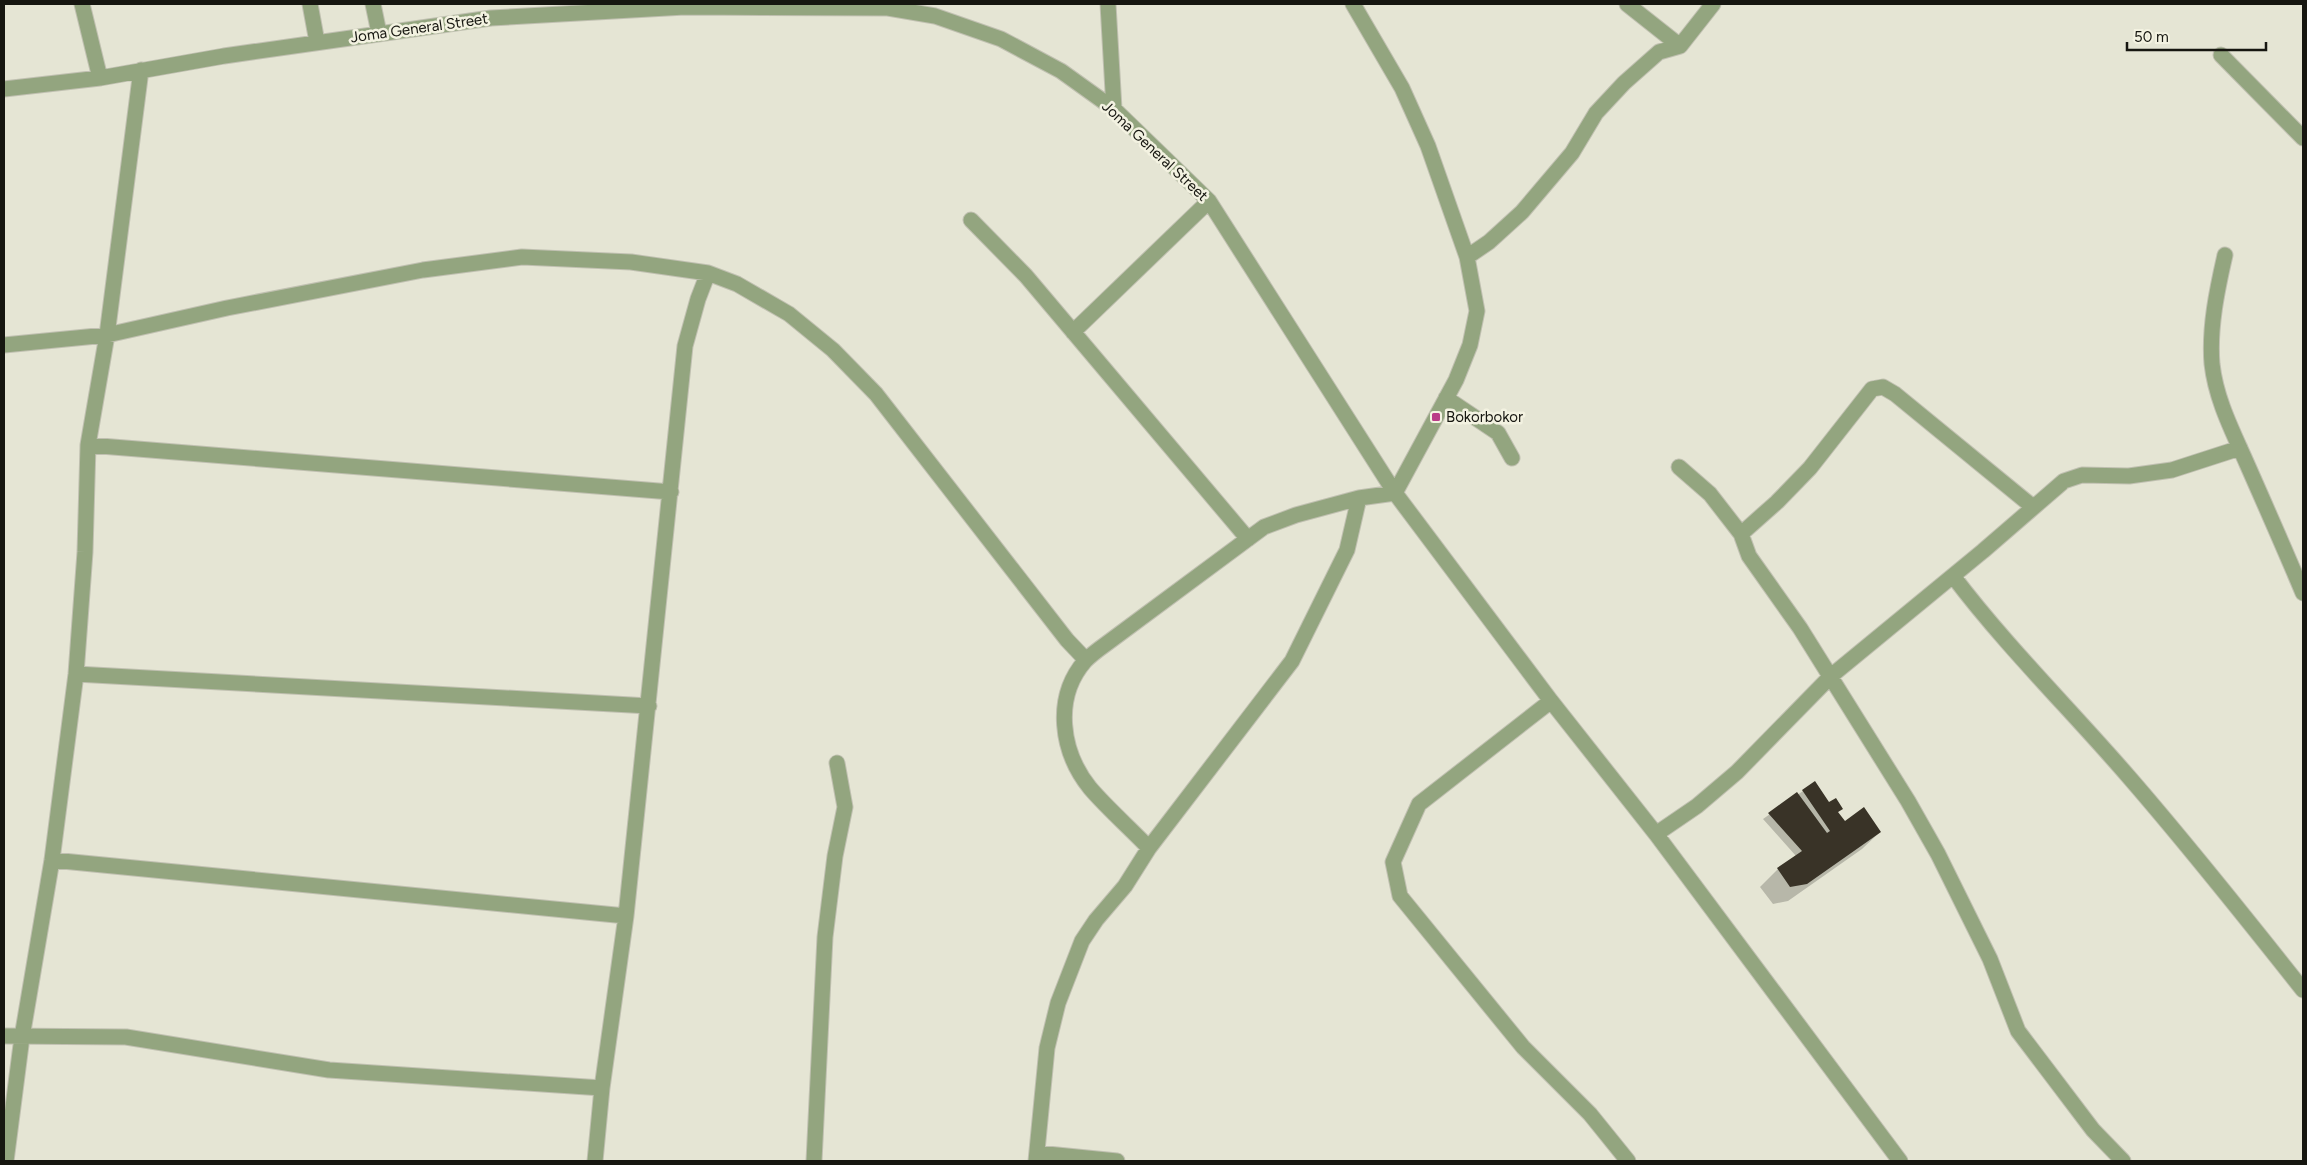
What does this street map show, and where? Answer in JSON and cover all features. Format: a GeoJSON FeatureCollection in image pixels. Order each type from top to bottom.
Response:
{"type":"FeatureCollection","features":[{"type":"Feature","properties":{"kind":"street"},"geometry":{"type":"LineString","coordinates":[[82,4],[100,78]]}},
{"type":"Feature","properties":{"kind":"street"},"geometry":{"type":"LineString","coordinates":[[310,4],[317,42]]}},
{"type":"Feature","properties":{"kind":"street"},"geometry":{"type":"LineString","coordinates":[[373,4],[379,33]]}},
{"type":"Feature","properties":{"kind":"street"},"geometry":{"type":"LineString","coordinates":[[1108,4],[1114,109]]}},
{"type":"Feature","properties":{"kind":"street"},"geometry":{"type":"LineString","coordinates":[[1149,848],[1090,787],[1070,754],[1064,725],[1065,700],[1073,678],[1086,660],[1248,539],[1276,522],[1360,498],[1395,493],[1446,398],[1470,345],[1477,311],[1467,257],[1428,146],[1417,121],[1402,88],[1353,4]]}},
{"type":"Feature","properties":{"kind":"street"},"geometry":{"type":"LineString","coordinates":[[1626,4],[1680,46]]}},
{"type":"Feature","properties":{"kind":"street"},"geometry":{"type":"LineString","coordinates":[[1467,257],[1489,242],[1522,212],[1572,153],[1596,113],[1624,83],[1659,52],[1680,46],[1713,4]]}},
{"type":"Feature","properties":{"kind":"street","name":"Joma General Street"},"geometry":{"type":"LineString","coordinates":[[4,89],[100,78],[317,42],[491,18],[685,6],[888,6],[935,16],[1001,39],[1061,72],[1114,109],[1209,201],[1395,493],[1551,701],[1656,834],[1900,1161]]}},
{"type":"Feature","properties":{"kind":"street"},"geometry":{"type":"LineString","coordinates":[[2221,55],[2303,138]]}},
{"type":"Feature","properties":{"kind":"street"},"geometry":{"type":"LineString","coordinates":[[6,1161],[22,1037],[52,860],[76,674],[85,552],[88,445],[107,335],[141,70]]}},
{"type":"Feature","properties":{"kind":"street"},"geometry":{"type":"LineString","coordinates":[[1073,332],[1209,201]]}},
{"type":"Feature","properties":{"kind":"street"},"geometry":{"type":"LineString","coordinates":[[972,220],[1026,276],[1248,539]]}},
{"type":"Feature","properties":{"kind":"street"},"geometry":{"type":"LineString","coordinates":[[2225,255],[2216,291],[2212,365],[2220,400],[2303,594]]}},
{"type":"Feature","properties":{"kind":"street"},"geometry":{"type":"LineString","coordinates":[[4,345],[107,335],[227,308],[423,270],[522,256],[630,262],[708,273],[736,284],[789,314],[833,350],[876,394],[1067,640],[1086,660]]}},
{"type":"Feature","properties":{"kind":"street"},"geometry":{"type":"LineString","coordinates":[[595,1161],[602,1088],[626,916],[685,346],[698,299],[708,273]]}},
{"type":"Feature","properties":{"kind":"street"},"geometry":{"type":"LineString","coordinates":[[1741,534],[1777,502],[1810,468],[1872,389],[1883,387],[1895,394],[2033,507]]}},
{"type":"Feature","properties":{"kind":"street"},"geometry":{"type":"LineString","coordinates":[[1446,398],[1498,433],[1512,458]]}},
{"type":"Feature","properties":{"kind":"street"},"geometry":{"type":"LineString","coordinates":[[88,445],[671,492]]}},
{"type":"Feature","properties":{"kind":"street"},"geometry":{"type":"LineString","coordinates":[[1656,834],[1697,806],[1737,772],[1831,676],[1953,576],[2064,481],[2082,476],[2129,476],[2172,470],[2240,448]]}},
{"type":"Feature","properties":{"kind":"street"},"geometry":{"type":"LineString","coordinates":[[1679,467],[1710,494],[1741,534],[1749,556],[1831,676],[1938,854],[1990,960],[2018,1030],[2093,1130],[2123,1161]]}},
{"type":"Feature","properties":{"kind":"street"},"geometry":{"type":"LineString","coordinates":[[1117,1161],[1037,1157],[1047,1048],[1058,1003],[1082,942],[1096,920],[1125,886],[1149,848],[1292,662],[1347,550],[1360,498]]}},
{"type":"Feature","properties":{"kind":"street"},"geometry":{"type":"LineString","coordinates":[[1953,576],[1984,617],[2128,777],[2226,893],[2303,990]]}},
{"type":"Feature","properties":{"kind":"street"},"geometry":{"type":"LineString","coordinates":[[76,674],[649,706]]}},
{"type":"Feature","properties":{"kind":"street"},"geometry":{"type":"LineString","coordinates":[[1551,701],[1419,804],[1393,862],[1400,896],[1523,1047],[1590,1114],[1628,1161]]}},
{"type":"Feature","properties":{"kind":"street"},"geometry":{"type":"LineString","coordinates":[[814,1161],[825,937],[835,856],[845,807],[837,762]]}},
{"type":"Feature","properties":{"kind":"street"},"geometry":{"type":"LineString","coordinates":[[52,860],[626,916]]}},
{"type":"Feature","properties":{"kind":"street"},"geometry":{"type":"LineString","coordinates":[[4,1036],[126,1037],[329,1070],[602,1088]]}},
{"type":"Feature","properties":{"kind":"building"},"geometry":{"type":"Polygon","coordinates":[[[1815,781],[1829,802],[1836,798],[1843,809],[1838,812],[1845,821],[1864,807],[1881,832],[1807,884],[1790,887],[1777,868],[1802,851],[1768,813],[1797,792],[1827,833],[1830,831],[1802,790],[1815,781]]]}},
{"type":"Feature","properties":{"kind":"place","name":"Bokorbokor"},"geometry":{"type":"Point","coordinates":[1436,417]}}]}
